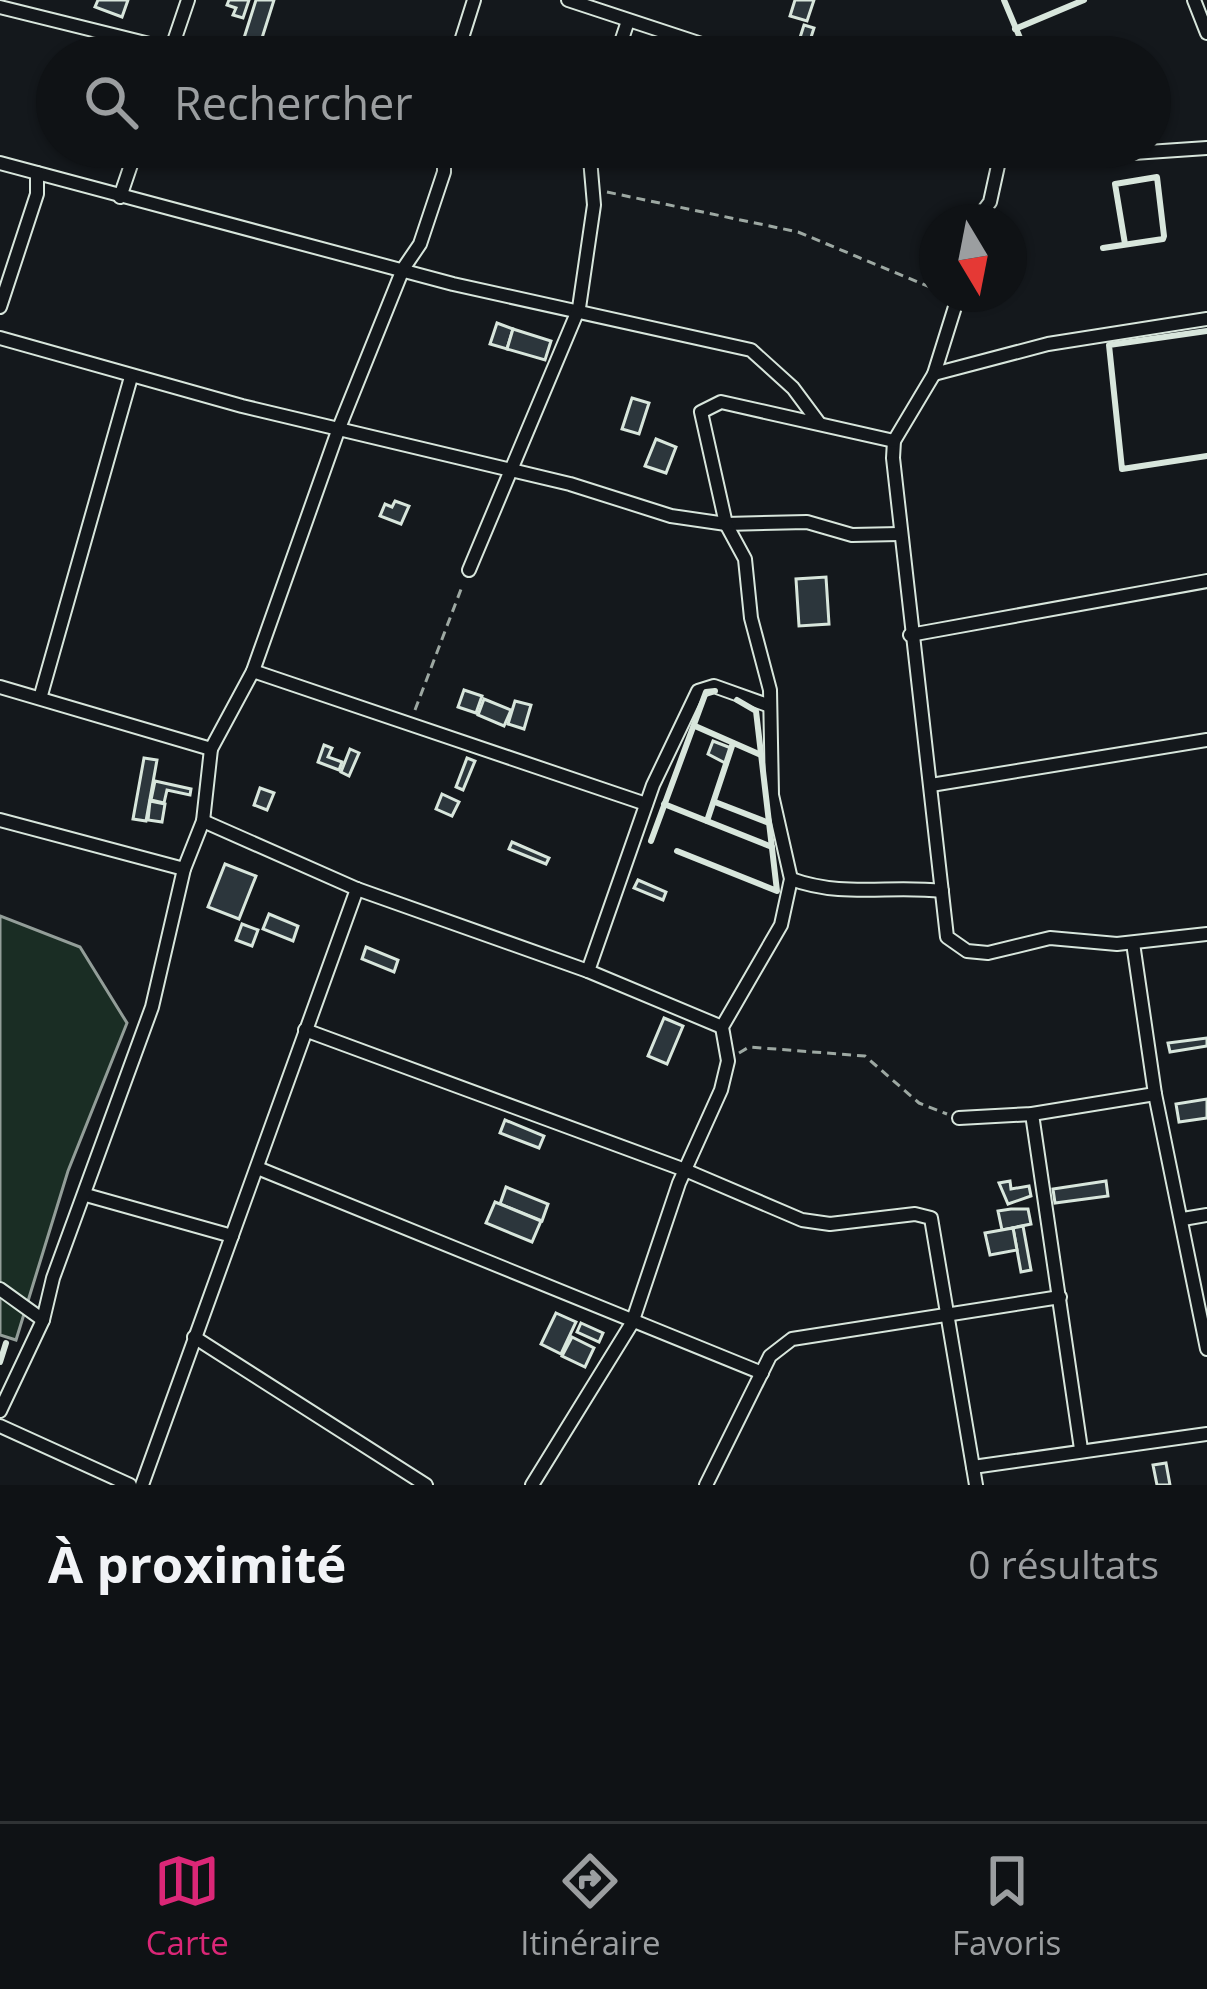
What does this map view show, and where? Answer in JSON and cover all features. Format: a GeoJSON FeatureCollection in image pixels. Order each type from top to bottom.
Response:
{"type":"FeatureCollection","features":[{"type":"Feature","properties":{"kind":"street"},"geometry":{"type":"LineString","coordinates":[[176,36],[188,0]]}},
{"type":"Feature","properties":{"kind":"street"},"geometry":{"type":"LineString","coordinates":[[463,36],[474,0]]}},
{"type":"Feature","properties":{"kind":"street"},"geometry":{"type":"LineString","coordinates":[[568,0],[675,36]]}},
{"type":"Feature","properties":{"kind":"street"},"geometry":{"type":"LineString","coordinates":[[1194,0],[1205,24]]}},
{"type":"Feature","properties":{"kind":"street"},"geometry":{"type":"LineString","coordinates":[[0,7],[105,36]]}},
{"type":"Feature","properties":{"kind":"street"},"geometry":{"type":"LineString","coordinates":[[623,36],[628,21]]}},
{"type":"Feature","properties":{"kind":"street"},"geometry":{"type":"LineString","coordinates":[[1171,150],[1207,148]]}},
{"type":"Feature","properties":{"kind":"street"},"geometry":{"type":"LineString","coordinates":[[0,164],[403,269],[751,350],[793,388],[820,424]]}},
{"type":"Feature","properties":{"kind":"street"},"geometry":{"type":"LineString","coordinates":[[120,197],[130,168]]}},
{"type":"Feature","properties":{"kind":"street"},"geometry":{"type":"LineString","coordinates":[[0,1412],[43,1320],[53,1278],[152,1007],[184,869],[203,821],[212,748],[254,670],[339,428],[403,269],[433,208],[444,168]]}},
{"type":"Feature","properties":{"kind":"street"},"geometry":{"type":"LineString","coordinates":[[469,570],[579,308],[594,189],[592,168]]}},
{"type":"Feature","properties":{"kind":"street"},"geometry":{"type":"LineString","coordinates":[[988,204],[993,168]]}},
{"type":"Feature","properties":{"kind":"street"},"geometry":{"type":"LineString","coordinates":[[0,307],[37,194],[38,173]]}},
{"type":"Feature","properties":{"kind":"street"},"geometry":{"type":"LineString","coordinates":[[953,312],[934,374],[894,441],[899,534],[947,937],[967,951],[988,953],[1050,938],[1132,944],[1207,934]]}},
{"type":"Feature","properties":{"kind":"street"},"geometry":{"type":"LineString","coordinates":[[934,374],[1048,344],[1207,319]]}},
{"type":"Feature","properties":{"kind":"street"},"geometry":{"type":"LineString","coordinates":[[0,338],[131,377],[570,484],[670,516],[726,524],[792,522],[852,535],[899,534]]}},
{"type":"Feature","properties":{"kind":"street"},"geometry":{"type":"LineString","coordinates":[[41,695],[131,377]]}},
{"type":"Feature","properties":{"kind":"street"},"geometry":{"type":"LineString","coordinates":[[532,1485],[632,1323],[685,1170],[722,1090],[728,1061],[722,1027],[782,925],[791,879],[772,794],[770,706],[745,559],[726,524],[701,412],[705,405],[722,401],[894,441]]}},
{"type":"Feature","properties":{"kind":"street"},"geometry":{"type":"LineString","coordinates":[[910,635],[1207,580]]}},
{"type":"Feature","properties":{"kind":"street"},"geometry":{"type":"LineString","coordinates":[[254,670],[646,804]]}},
{"type":"Feature","properties":{"kind":"street"},"geometry":{"type":"LineString","coordinates":[[588,971],[646,804],[698,691],[713,686],[770,706]]}},
{"type":"Feature","properties":{"kind":"street"},"geometry":{"type":"LineString","coordinates":[[0,687],[41,695],[212,748]]}},
{"type":"Feature","properties":{"kind":"street"},"geometry":{"type":"LineString","coordinates":[[931,785],[1207,740]]}},
{"type":"Feature","properties":{"kind":"street"},"geometry":{"type":"LineString","coordinates":[[0,820],[184,869]]}},
{"type":"Feature","properties":{"kind":"street"},"geometry":{"type":"LineString","coordinates":[[203,821],[357,889],[588,971],[722,1027]]}},
{"type":"Feature","properties":{"kind":"street"},"geometry":{"type":"LineString","coordinates":[[791,879],[855,894],[915,887],[941,891]]}},
{"type":"Feature","properties":{"kind":"street"},"geometry":{"type":"LineString","coordinates":[[142,1485],[260,1169],[357,889]]}},
{"type":"Feature","properties":{"kind":"street"},"geometry":{"type":"LineString","coordinates":[[1132,944],[1156,1094],[1207,1349]]}},
{"type":"Feature","properties":{"kind":"street"},"geometry":{"type":"LineString","coordinates":[[305,1030],[685,1170],[817,1224],[916,1214],[931,1218],[976,1485]]}},
{"type":"Feature","properties":{"kind":"street"},"geometry":{"type":"LineString","coordinates":[[958,1118],[1032,1114],[1156,1094]]}},
{"type":"Feature","properties":{"kind":"street"},"geometry":{"type":"LineString","coordinates":[[1032,1114],[1081,1449]]}},
{"type":"Feature","properties":{"kind":"street"},"geometry":{"type":"LineString","coordinates":[[260,1169],[762,1373]]}},
{"type":"Feature","properties":{"kind":"street"},"geometry":{"type":"LineString","coordinates":[[86,1195],[232,1236]]}},
{"type":"Feature","properties":{"kind":"street"},"geometry":{"type":"LineString","coordinates":[[1183,1219],[1207,1215]]}},
{"type":"Feature","properties":{"kind":"street"},"geometry":{"type":"LineString","coordinates":[[0,1289],[43,1320]]}},
{"type":"Feature","properties":{"kind":"street"},"geometry":{"type":"LineString","coordinates":[[706,1485],[762,1373],[778,1346],[791,1339],[1060,1297]]}},
{"type":"Feature","properties":{"kind":"street"},"geometry":{"type":"LineString","coordinates":[[194,1337],[426,1485]]}},
{"type":"Feature","properties":{"kind":"street"},"geometry":{"type":"LineString","coordinates":[[0,1426],[130,1485]]}},
{"type":"Feature","properties":{"kind":"street"},"geometry":{"type":"LineString","coordinates":[[973,1467],[1207,1434]]}},
{"type":"Feature","properties":{"kind":"path"},"geometry":{"type":"LineString","coordinates":[[594,189],[798,232],[919,282]]}},
{"type":"Feature","properties":{"kind":"path"},"geometry":{"type":"LineString","coordinates":[[410,723],[469,570]]}},
{"type":"Feature","properties":{"kind":"path"},"geometry":{"type":"LineString","coordinates":[[728,1061],[749,1047],[851,1052],[880,1066],[919,1103],[958,1118]]}},
{"type":"Feature","properties":{"kind":"green space"},"geometry":{"type":"Polygon","coordinates":[[[0,916],[80,947],[127,1023],[68,1171],[16,1340],[0,1335],[0,916]]]}},
{"type":"Feature","properties":{"kind":"building"},"geometry":{"type":"Polygon","coordinates":[[[98,0],[128,0],[122,17],[95,7],[98,0]]]}},
{"type":"Feature","properties":{"kind":"building"},"geometry":{"type":"Polygon","coordinates":[[[229,0],[249,0],[243,18],[233,15],[236,8],[227,5],[229,0]]]}},
{"type":"Feature","properties":{"kind":"building"},"geometry":{"type":"Polygon","coordinates":[[[256,0],[274,0],[263,36],[245,36],[256,0]]]}},
{"type":"Feature","properties":{"kind":"building"},"geometry":{"type":"Polygon","coordinates":[[[795,0],[814,0],[807,21],[790,16],[795,0]]]}},
{"type":"Feature","properties":{"kind":"building"},"geometry":{"type":"Polygon","coordinates":[[[804,25],[814,28],[811,36],[800,36],[804,25]]]}},
{"type":"Feature","properties":{"kind":"building"},"geometry":{"type":"Polygon","coordinates":[[[497,323],[513,329],[507,349],[490,344],[497,323]]]}},
{"type":"Feature","properties":{"kind":"building"},"geometry":{"type":"Polygon","coordinates":[[[513,329],[551,341],[545,360],[507,349],[513,329]]]}},
{"type":"Feature","properties":{"kind":"building"},"geometry":{"type":"Polygon","coordinates":[[[632,398],[649,403],[639,434],[622,429],[632,398]]]}},
{"type":"Feature","properties":{"kind":"building"},"geometry":{"type":"Polygon","coordinates":[[[656,439],[676,447],[666,473],[645,466],[656,439]]]}},
{"type":"Feature","properties":{"kind":"building"},"geometry":{"type":"Polygon","coordinates":[[[395,501],[409,506],[401,524],[380,516],[385,504],[392,507],[395,501]]]}},
{"type":"Feature","properties":{"kind":"building"},"geometry":{"type":"Polygon","coordinates":[[[826,577],[829,624],[799,626],[796,579],[826,577]]]}},
{"type":"Feature","properties":{"kind":"building"},"geometry":{"type":"Polygon","coordinates":[[[464,690],[482,696],[476,713],[458,707],[464,690]]]}},
{"type":"Feature","properties":{"kind":"building"},"geometry":{"type":"Polygon","coordinates":[[[484,699],[511,710],[504,726],[478,715],[484,699]]]}},
{"type":"Feature","properties":{"kind":"building"},"geometry":{"type":"Polygon","coordinates":[[[515,701],[531,705],[524,729],[508,724],[515,701]]]}},
{"type":"Feature","properties":{"kind":"building"},"geometry":{"type":"Polygon","coordinates":[[[713,741],[731,748],[727,764],[708,754],[713,741]]]}},
{"type":"Feature","properties":{"kind":"building"},"geometry":{"type":"Polygon","coordinates":[[[324,745],[332,748],[328,757],[342,762],[339,770],[318,762],[324,745]]]}},
{"type":"Feature","properties":{"kind":"building"},"geometry":{"type":"Polygon","coordinates":[[[350,749],[359,753],[349,776],[341,772],[350,749]]]}},
{"type":"Feature","properties":{"kind":"building"},"geometry":{"type":"Polygon","coordinates":[[[144,758],[157,760],[146,821],[133,819],[144,758]]]}},
{"type":"Feature","properties":{"kind":"building"},"geometry":{"type":"Polygon","coordinates":[[[467,758],[475,761],[463,790],[456,787],[467,758]]]}},
{"type":"Feature","properties":{"kind":"building"},"geometry":{"type":"Polygon","coordinates":[[[155,781],[191,789],[190,795],[167,790],[164,803],[151,800],[155,781]]]}},
{"type":"Feature","properties":{"kind":"building"},"geometry":{"type":"Polygon","coordinates":[[[260,788],[274,793],[267,810],[254,805],[260,788]]]}},
{"type":"Feature","properties":{"kind":"building"},"geometry":{"type":"Polygon","coordinates":[[[442,794],[459,802],[452,816],[436,809],[442,794]]]}},
{"type":"Feature","properties":{"kind":"building"},"geometry":{"type":"Polygon","coordinates":[[[150,801],[165,804],[162,822],[148,820],[150,801]]]}},
{"type":"Feature","properties":{"kind":"building"},"geometry":{"type":"Polygon","coordinates":[[[512,842],[549,858],[546,864],[509,849],[512,842]]]}},
{"type":"Feature","properties":{"kind":"building"},"geometry":{"type":"Polygon","coordinates":[[[225,864],[256,876],[239,919],[208,907],[225,864]]]}},
{"type":"Feature","properties":{"kind":"building"},"geometry":{"type":"Polygon","coordinates":[[[638,880],[666,892],[663,900],[634,888],[638,880]]]}},
{"type":"Feature","properties":{"kind":"building"},"geometry":{"type":"Polygon","coordinates":[[[269,914],[298,926],[293,941],[263,929],[269,914]]]}},
{"type":"Feature","properties":{"kind":"building"},"geometry":{"type":"Polygon","coordinates":[[[242,924],[258,930],[252,946],[236,940],[242,924]]]}},
{"type":"Feature","properties":{"kind":"building"},"geometry":{"type":"Polygon","coordinates":[[[366,947],[398,960],[394,972],[362,959],[366,947]]]}},
{"type":"Feature","properties":{"kind":"building"},"geometry":{"type":"Polygon","coordinates":[[[664,1018],[683,1026],[667,1064],[648,1056],[664,1018]]]}},
{"type":"Feature","properties":{"kind":"building"},"geometry":{"type":"Polygon","coordinates":[[[1207,1038],[1207,1046],[1170,1052],[1168,1043],[1207,1038]]]}},
{"type":"Feature","properties":{"kind":"building"},"geometry":{"type":"Polygon","coordinates":[[[1207,1099],[1207,1118],[1179,1122],[1176,1104],[1207,1099]]]}},
{"type":"Feature","properties":{"kind":"building"},"geometry":{"type":"Polygon","coordinates":[[[505,1120],[544,1136],[539,1148],[500,1133],[505,1120]]]}},
{"type":"Feature","properties":{"kind":"building"},"geometry":{"type":"Polygon","coordinates":[[[1010,1181],[1011,1189],[1029,1186],[1031,1196],[1008,1204],[999,1183],[1010,1181]]]}},
{"type":"Feature","properties":{"kind":"building"},"geometry":{"type":"Polygon","coordinates":[[[1106,1181],[1108,1196],[1055,1203],[1053,1189],[1106,1181]]]}},
{"type":"Feature","properties":{"kind":"building"},"geometry":{"type":"Polygon","coordinates":[[[506,1187],[548,1204],[542,1221],[500,1204],[506,1187]]]}},
{"type":"Feature","properties":{"kind":"building"},"geometry":{"type":"Polygon","coordinates":[[[495,1202],[541,1221],[532,1242],[486,1223],[495,1202]]]}},
{"type":"Feature","properties":{"kind":"building"},"geometry":{"type":"Polygon","coordinates":[[[1028,1209],[1031,1224],[1002,1230],[998,1211],[1028,1209]]]}},
{"type":"Feature","properties":{"kind":"building"},"geometry":{"type":"Polygon","coordinates":[[[1023,1226],[1031,1270],[1021,1272],[1013,1228],[1023,1226]]]}},
{"type":"Feature","properties":{"kind":"building"},"geometry":{"type":"Polygon","coordinates":[[[1013,1228],[1017,1250],[990,1255],[985,1233],[1013,1228]]]}},
{"type":"Feature","properties":{"kind":"building"},"geometry":{"type":"Polygon","coordinates":[[[556,1313],[576,1322],[561,1354],[541,1344],[556,1313]]]}},
{"type":"Feature","properties":{"kind":"building"},"geometry":{"type":"Polygon","coordinates":[[[581,1323],[603,1333],[599,1342],[577,1332],[581,1323]]]}},
{"type":"Feature","properties":{"kind":"building"},"geometry":{"type":"Polygon","coordinates":[[[572,1337],[594,1348],[585,1367],[562,1356],[572,1337]]]}},
{"type":"Feature","properties":{"kind":"building"},"geometry":{"type":"Polygon","coordinates":[[[1166,1463],[1170,1485],[1157,1485],[1153,1465],[1166,1463]]]}},
{"type":"Feature","properties":{"kind":"wall"},"geometry":{"type":"LineString","coordinates":[[1004,0],[1019,36]]}},
{"type":"Feature","properties":{"kind":"wall"},"geometry":{"type":"LineString","coordinates":[[1015,29],[1084,0]]}},
{"type":"Feature","properties":{"kind":"wall"},"geometry":{"type":"LineString","coordinates":[[1103,248],[1163,239],[1157,177],[1115,184],[1125,244]]}},
{"type":"Feature","properties":{"kind":"wall"},"geometry":{"type":"LineString","coordinates":[[1207,331],[1109,345],[1122,469],[1207,456]]}},
{"type":"Feature","properties":{"kind":"wall"},"geometry":{"type":"LineString","coordinates":[[651,841],[706,692],[715,691]]}},
{"type":"Feature","properties":{"kind":"wall"},"geometry":{"type":"LineString","coordinates":[[677,851],[777,891],[756,711],[737,700]]}},
{"type":"Feature","properties":{"kind":"wall"},"geometry":{"type":"LineString","coordinates":[[695,726],[761,755]]}},
{"type":"Feature","properties":{"kind":"wall"},"geometry":{"type":"LineString","coordinates":[[707,821],[733,743]]}},
{"type":"Feature","properties":{"kind":"wall"},"geometry":{"type":"LineString","coordinates":[[715,802],[769,823]]}},
{"type":"Feature","properties":{"kind":"wall"},"geometry":{"type":"LineString","coordinates":[[664,804],[772,847]]}},
{"type":"Feature","properties":{"kind":"wall"},"geometry":{"type":"LineString","coordinates":[[0,1362],[6,1343]]}}]}
